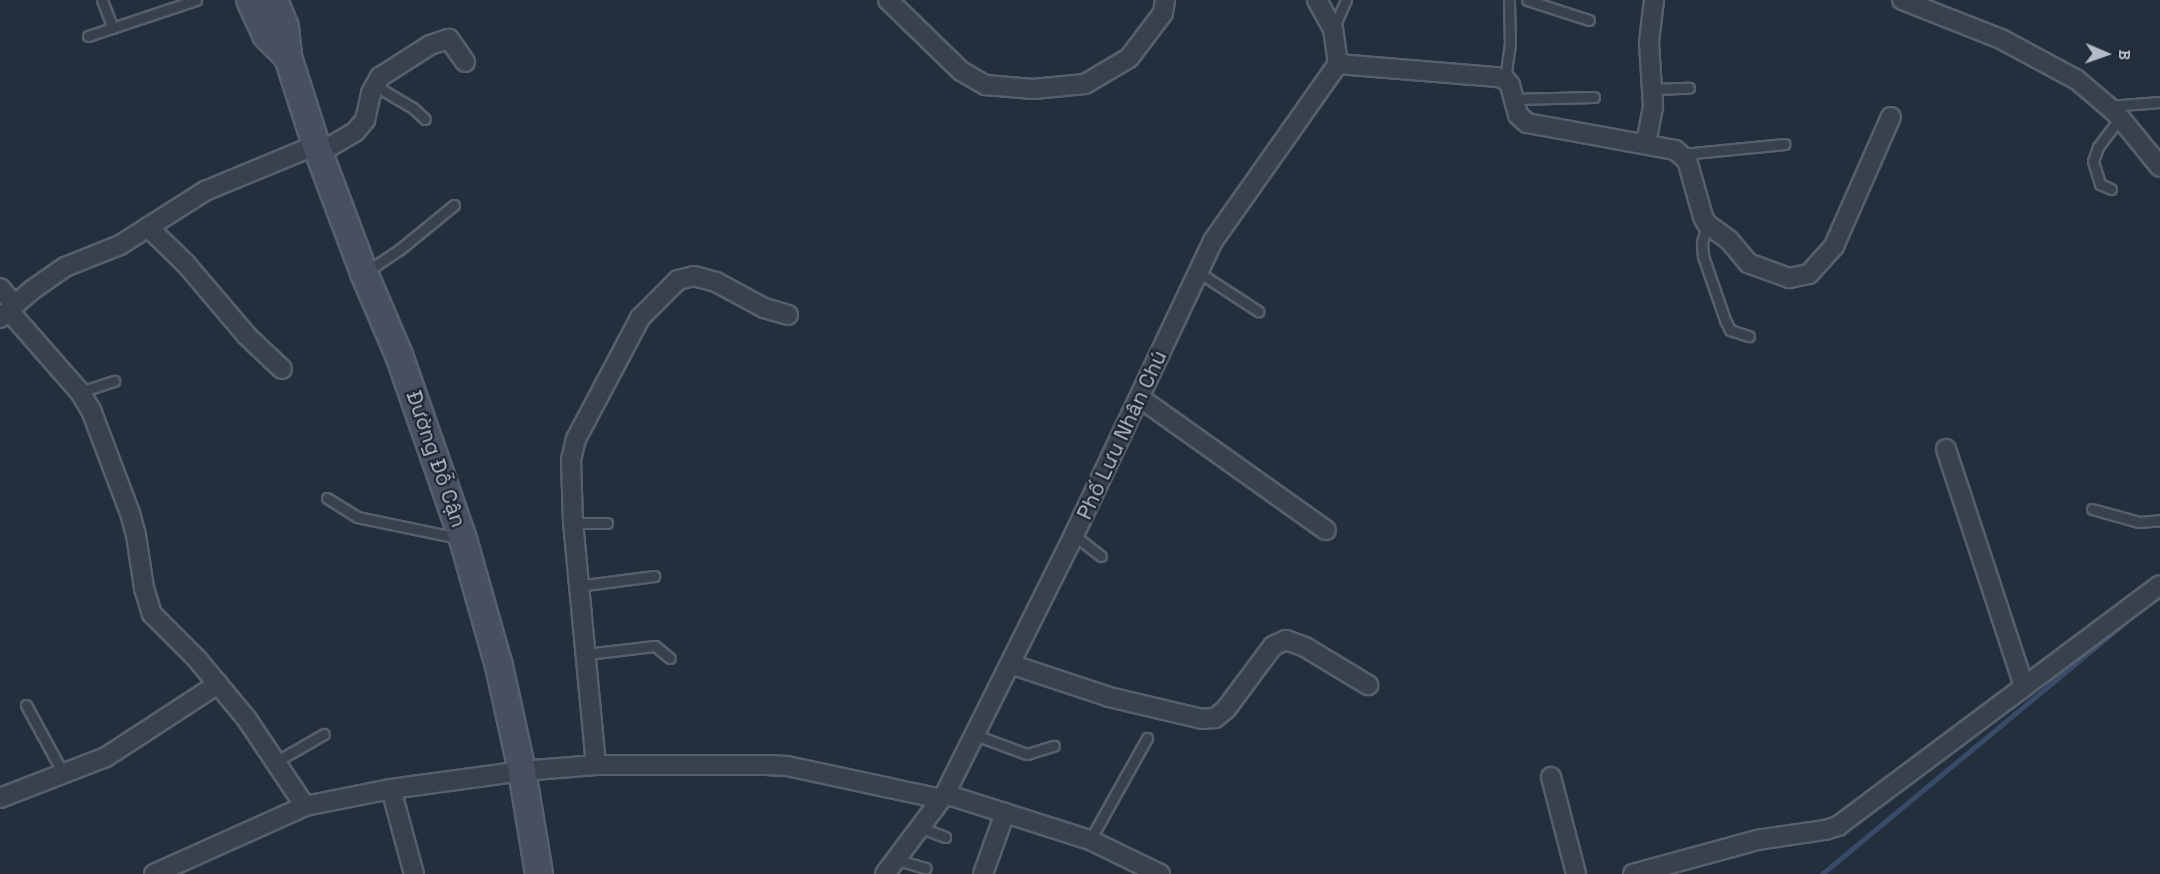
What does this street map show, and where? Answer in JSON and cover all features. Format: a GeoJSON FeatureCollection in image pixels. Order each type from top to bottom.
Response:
{"type":"FeatureCollection","features":[{"type":"Feature","properties":{"kind":"main road","name":"Đường Đỗ Cận"},"geometry":{"type":"LineString","coordinates":[[250,0],[266,35],[288,57]]}},
{"type":"Feature","properties":{"kind":"main road","name":"Đường Đỗ Cận"},"geometry":{"type":"LineString","coordinates":[[274,0],[285,27],[288,57],[318,149],[364,273],[399,355],[464,539],[499,666],[522,771],[539,874]]}},
{"type":"Feature","properties":{"kind":"street"},"geometry":{"type":"LineString","coordinates":[[888,0],[961,71],[985,85],[1033,89],[1086,84],[1129,58],[1163,13],[1165,0]]}},
{"type":"Feature","properties":{"kind":"street"},"geometry":{"type":"LineString","coordinates":[[1317,0],[1333,29],[1338,64],[1383,66],[1505,79],[1518,115],[1527,123],[1646,143],[1683,154],[1687,160],[1702,217],[1707,224],[1729,240],[1748,263],[1756,268],[1789,278],[1809,274],[1834,246],[1891,117]]}},
{"type":"Feature","properties":{"kind":"street"},"geometry":{"type":"LineString","coordinates":[[1646,143],[1652,119],[1648,42],[1654,0]]}},
{"type":"Feature","properties":{"kind":"street"},"geometry":{"type":"LineString","coordinates":[[1902,0],[2001,39],[2077,80],[2114,112],[2160,167]]}},
{"type":"Feature","properties":{"kind":"street"},"geometry":{"type":"LineString","coordinates":[[8,311],[65,267],[120,244],[205,191],[318,149],[356,132],[364,120],[374,86],[380,77],[442,39],[448,39],[465,62]]}},
{"type":"Feature","properties":{"kind":"street","name":"Phố Lưu Nhân Chú"},"geometry":{"type":"LineString","coordinates":[[889,867],[943,797],[975,735],[1140,398],[1212,241],[1338,64]]}},
{"type":"Feature","properties":{"kind":"street"},"geometry":{"type":"LineString","coordinates":[[148,227],[186,264],[247,336],[282,369]]}},
{"type":"Feature","properties":{"kind":"street"},"geometry":{"type":"LineString","coordinates":[[596,765],[573,523],[571,460],[576,439],[640,318],[678,280],[694,276],[716,282],[764,308],[788,315]]}},
{"type":"Feature","properties":{"kind":"street"},"geometry":{"type":"LineString","coordinates":[[0,288],[8,311],[80,392],[91,410],[130,513],[136,535],[144,588],[152,614],[197,659],[218,684],[277,761],[305,806]]}},
{"type":"Feature","properties":{"kind":"street"},"geometry":{"type":"LineString","coordinates":[[1140,398],[1326,530]]}},
{"type":"Feature","properties":{"kind":"street"},"geometry":{"type":"LineString","coordinates":[[1946,449],[2024,686]]}},
{"type":"Feature","properties":{"kind":"street"},"geometry":{"type":"LineString","coordinates":[[1633,874],[1757,840],[1838,826],[2160,585]]}},
{"type":"Feature","properties":{"kind":"street"},"geometry":{"type":"LineString","coordinates":[[1010,664],[1109,697],[1202,719],[1215,718],[1226,709],[1273,646],[1286,640],[1305,647],[1368,684]]}},
{"type":"Feature","properties":{"kind":"street"},"geometry":{"type":"LineString","coordinates":[[0,798],[106,757],[218,684]]}},
{"type":"Feature","properties":{"kind":"street"},"geometry":{"type":"LineString","coordinates":[[154,874],[305,806],[391,789],[522,771],[596,765],[788,766],[943,797],[1005,813],[1090,840],[1160,874]]}},
{"type":"Feature","properties":{"kind":"street"},"geometry":{"type":"LineString","coordinates":[[1551,777],[1576,874]]}},
{"type":"Feature","properties":{"kind":"street"},"geometry":{"type":"LineString","coordinates":[[391,789],[414,874]]}},
{"type":"Feature","properties":{"kind":"street"},"geometry":{"type":"LineString","coordinates":[[983,874],[1005,813]]}},
{"type":"Feature","properties":{"kind":"lane"},"geometry":{"type":"LineString","coordinates":[[102,0],[112,28]]}},
{"type":"Feature","properties":{"kind":"lane"},"geometry":{"type":"LineString","coordinates":[[88,36],[196,0]]}},
{"type":"Feature","properties":{"kind":"lane"},"geometry":{"type":"LineString","coordinates":[[1333,29],[1346,0]]}},
{"type":"Feature","properties":{"kind":"lane"},"geometry":{"type":"LineString","coordinates":[[1505,79],[1510,52],[1509,0]]}},
{"type":"Feature","properties":{"kind":"lane"},"geometry":{"type":"LineString","coordinates":[[1527,0],[1589,20]]}},
{"type":"Feature","properties":{"kind":"lane"},"geometry":{"type":"LineString","coordinates":[[374,86],[413,108],[425,119]]}},
{"type":"Feature","properties":{"kind":"lane"},"geometry":{"type":"LineString","coordinates":[[1652,89],[1689,88]]}},
{"type":"Feature","properties":{"kind":"lane"},"geometry":{"type":"LineString","coordinates":[[1514,99],[1594,97]]}},
{"type":"Feature","properties":{"kind":"lane"},"geometry":{"type":"LineString","coordinates":[[2111,189],[2100,184],[2093,162],[2114,112],[2160,102]]}},
{"type":"Feature","properties":{"kind":"lane"},"geometry":{"type":"LineString","coordinates":[[1683,154],[1785,144]]}},
{"type":"Feature","properties":{"kind":"lane"},"geometry":{"type":"LineString","coordinates":[[364,273],[399,250],[454,205]]}},
{"type":"Feature","properties":{"kind":"lane"},"geometry":{"type":"LineString","coordinates":[[1707,224],[1702,243],[1703,256],[1725,320],[1730,330],[1749,336]]}},
{"type":"Feature","properties":{"kind":"lane"},"geometry":{"type":"LineString","coordinates":[[1198,272],[1258,311]]}},
{"type":"Feature","properties":{"kind":"lane"},"geometry":{"type":"LineString","coordinates":[[80,392],[114,381]]}},
{"type":"Feature","properties":{"kind":"lane"},"geometry":{"type":"LineString","coordinates":[[327,498],[357,517],[464,539]]}},
{"type":"Feature","properties":{"kind":"lane"},"geometry":{"type":"LineString","coordinates":[[2092,509],[2139,522],[2160,520]]}},
{"type":"Feature","properties":{"kind":"lane"},"geometry":{"type":"LineString","coordinates":[[573,523],[607,523]]}},
{"type":"Feature","properties":{"kind":"lane"},"geometry":{"type":"LineString","coordinates":[[1074,535],[1101,556]]}},
{"type":"Feature","properties":{"kind":"lane"},"geometry":{"type":"LineString","coordinates":[[578,586],[654,576]]}},
{"type":"Feature","properties":{"kind":"lane"},"geometry":{"type":"LineString","coordinates":[[586,654],[655,646],[670,658]]}},
{"type":"Feature","properties":{"kind":"lane"},"geometry":{"type":"LineString","coordinates":[[26,705],[64,775]]}},
{"type":"Feature","properties":{"kind":"lane"},"geometry":{"type":"LineString","coordinates":[[277,761],[324,734]]}},
{"type":"Feature","properties":{"kind":"lane"},"geometry":{"type":"LineString","coordinates":[[975,735],[1027,754],[1054,746]]}},
{"type":"Feature","properties":{"kind":"lane"},"geometry":{"type":"LineString","coordinates":[[1090,840],[1147,738]]}},
{"type":"Feature","properties":{"kind":"lane"},"geometry":{"type":"LineString","coordinates":[[919,827],[945,837]]}},
{"type":"Feature","properties":{"kind":"lane"},"geometry":{"type":"LineString","coordinates":[[889,867],[926,868]]}},
{"type":"Feature","properties":{"kind":"waterway"},"geometry":{"type":"LineString","coordinates":[[1822,874],[2130,618]]}}]}
